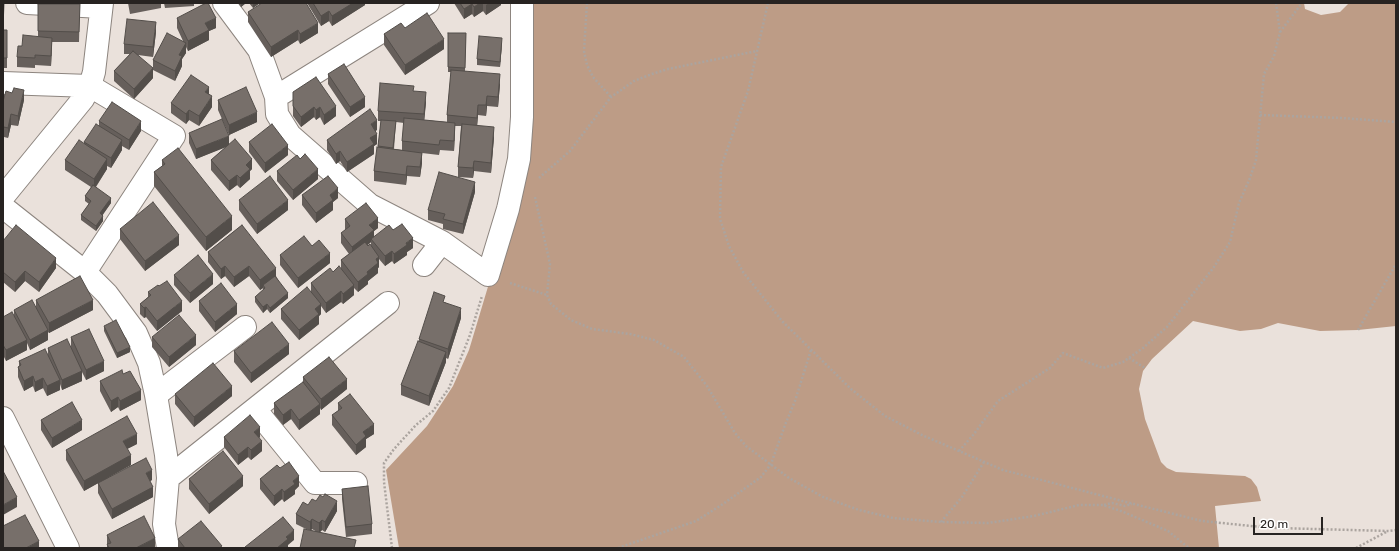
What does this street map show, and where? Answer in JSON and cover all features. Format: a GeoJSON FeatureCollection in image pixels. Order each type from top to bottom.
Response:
{"type":"FeatureCollection","features":[{"type":"Feature","properties":{"kind":"street"},"geometry":{"type":"LineString","coordinates":[[3,197],[83,99],[90,86],[94,72],[101,5],[27,3]]}},
{"type":"Feature","properties":{"kind":"street"},"geometry":{"type":"LineString","coordinates":[[224,3],[259,50],[276,97],[277,114],[290,135],[370,206],[442,242],[488,275],[508,209],[519,159],[522,116],[522,3]]}},
{"type":"Feature","properties":{"kind":"street"},"geometry":{"type":"LineString","coordinates":[[276,97],[428,3]]}},
{"type":"Feature","properties":{"kind":"street"},"geometry":{"type":"LineString","coordinates":[[3,83],[90,86],[174,136],[85,272]]}},
{"type":"Feature","properties":{"kind":"street"},"geometry":{"type":"LineString","coordinates":[[3,207],[85,272],[107,294],[136,333],[149,363],[166,455],[168,478],[164,524],[168,548]]}},
{"type":"Feature","properties":{"kind":"street"},"geometry":{"type":"LineString","coordinates":[[424,265],[442,242]]}},
{"type":"Feature","properties":{"kind":"street"},"geometry":{"type":"LineString","coordinates":[[168,478],[388,304]]}},
{"type":"Feature","properties":{"kind":"street"},"geometry":{"type":"LineString","coordinates":[[156,395],[245,327]]}},
{"type":"Feature","properties":{"kind":"street"},"geometry":{"type":"LineString","coordinates":[[255,409],[315,483],[356,483]]}},
{"type":"Feature","properties":{"kind":"street"},"geometry":{"type":"LineString","coordinates":[[3,418],[68,548]]}},
{"type":"Feature","properties":{"kind":"path"},"geometry":{"type":"LineString","coordinates":[[587,3],[584,51],[587,65],[593,77],[612,97]]}},
{"type":"Feature","properties":{"kind":"path"},"geometry":{"type":"LineString","coordinates":[[768,3],[748,91],[720,167],[720,219],[729,246],[743,272],[782,321],[851,390],[885,416],[922,435],[1003,470],[1134,504],[1202,521],[1278,528],[1396,530]]}},
{"type":"Feature","properties":{"kind":"path"},"geometry":{"type":"LineString","coordinates":[[959,451],[974,434],[998,401],[1050,368],[1063,353],[1103,368],[1123,362],[1143,348],[1167,327],[1214,267],[1230,242],[1239,203],[1256,160],[1264,74],[1274,56],[1280,32],[1276,3]]}},
{"type":"Feature","properties":{"kind":"path"},"geometry":{"type":"LineString","coordinates":[[1280,32],[1302,3]]}},
{"type":"Feature","properties":{"kind":"path"},"geometry":{"type":"LineString","coordinates":[[538,180],[570,151],[612,97],[634,81],[652,74],[695,62],[757,51]]}},
{"type":"Feature","properties":{"kind":"path"},"geometry":{"type":"LineString","coordinates":[[1260,115],[1342,118],[1396,122]]}},
{"type":"Feature","properties":{"kind":"path"},"geometry":{"type":"LineString","coordinates":[[534,192],[550,264],[547,295],[551,304],[571,320],[592,329],[630,334],[654,340],[684,357],[707,386],[735,433],[746,446],[790,478],[823,497],[859,510],[893,518],[941,522],[988,523],[1034,516],[1079,505],[1103,506],[1168,531],[1189,548]]}},
{"type":"Feature","properties":{"kind":"path"},"geometry":{"type":"LineString","coordinates":[[1358,330],[1396,264]]}},
{"type":"Feature","properties":{"kind":"path"},"geometry":{"type":"LineString","coordinates":[[392,548],[384,482],[384,463],[394,449],[416,425],[433,411],[449,388],[470,335],[488,275]]}},
{"type":"Feature","properties":{"kind":"path"},"geometry":{"type":"LineString","coordinates":[[518,286],[547,295]]}},
{"type":"Feature","properties":{"kind":"path"},"geometry":{"type":"LineString","coordinates":[[618,548],[696,521],[761,478],[771,464],[784,425],[795,401],[811,350]]}},
{"type":"Feature","properties":{"kind":"path"},"geometry":{"type":"LineString","coordinates":[[1129,358],[1145,368]]}},
{"type":"Feature","properties":{"kind":"path"},"geometry":{"type":"LineString","coordinates":[[941,522],[962,497],[984,462]]}},
{"type":"Feature","properties":{"kind":"path"},"geometry":{"type":"LineString","coordinates":[[1103,506],[1112,503],[1125,506],[1134,504]]}},
{"type":"Feature","properties":{"kind":"path"},"geometry":{"type":"LineString","coordinates":[[1356,548],[1389,531]]}},
{"type":"Feature","properties":{"kind":"shaded area"},"geometry":{"type":"Polygon","coordinates":[[[530,3],[1304,3],[1305,9],[1321,15],[1340,12],[1349,3],[1396,3],[1396,326],[1358,330],[1320,331],[1278,323],[1261,329],[1240,331],[1193,321],[1152,359],[1143,371],[1139,389],[1145,419],[1161,462],[1167,468],[1176,472],[1245,476],[1251,479],[1257,487],[1261,501],[1215,506],[1219,548],[399,548],[386,470],[427,426],[453,386],[469,350],[499,250],[534,114],[530,3]]]}},
{"type":"Feature","properties":{"kind":"building"},"geometry":{"type":"Polygon","coordinates":[[[3,3],[4,3],[3,27],[3,3]]]}},
{"type":"Feature","properties":{"kind":"building"},"geometry":{"type":"Polygon","coordinates":[[[208,3],[216,18],[205,23],[209,30],[188,41],[177,18],[208,3]]]}},
{"type":"Feature","properties":{"kind":"building"},"geometry":{"type":"Polygon","coordinates":[[[262,3],[306,3],[318,23],[300,34],[298,30],[271,47],[248,12],[262,3]]]}},
{"type":"Feature","properties":{"kind":"building"},"geometry":{"type":"Polygon","coordinates":[[[313,3],[353,3],[332,16],[329,11],[321,16],[313,3]]]}},
{"type":"Feature","properties":{"kind":"building"},"geometry":{"type":"Polygon","coordinates":[[[460,3],[480,3],[474,7],[472,4],[464,9],[460,3]]]}},
{"type":"Feature","properties":{"kind":"building"},"geometry":{"type":"Polygon","coordinates":[[[38,4],[80,4],[79,32],[38,31],[38,4]]]}},
{"type":"Feature","properties":{"kind":"building"},"geometry":{"type":"Polygon","coordinates":[[[427,13],[444,39],[405,65],[384,34],[401,23],[405,28],[427,13]]]}},
{"type":"Feature","properties":{"kind":"building"},"geometry":{"type":"Polygon","coordinates":[[[127,19],[156,22],[153,47],[124,44],[127,19]]]}},
{"type":"Feature","properties":{"kind":"building"},"geometry":{"type":"Polygon","coordinates":[[[3,30],[7,30],[7,58],[3,58],[3,30]]]}},
{"type":"Feature","properties":{"kind":"building"},"geometry":{"type":"Polygon","coordinates":[[[167,33],[186,43],[179,55],[182,56],[175,71],[153,60],[167,33]]]}},
{"type":"Feature","properties":{"kind":"building"},"geometry":{"type":"Polygon","coordinates":[[[448,33],[466,33],[465,68],[448,67],[448,33]]]}},
{"type":"Feature","properties":{"kind":"building"},"geometry":{"type":"Polygon","coordinates":[[[23,35],[52,38],[51,56],[35,55],[35,58],[17,57],[18,46],[22,46],[23,35]]]}},
{"type":"Feature","properties":{"kind":"building"},"geometry":{"type":"Polygon","coordinates":[[[479,36],[502,38],[500,62],[477,59],[479,36]]]}},
{"type":"Feature","properties":{"kind":"building"},"geometry":{"type":"Polygon","coordinates":[[[133,51],[153,68],[134,89],[114,71],[133,51]]]}},
{"type":"Feature","properties":{"kind":"building"},"geometry":{"type":"Polygon","coordinates":[[[344,64],[365,97],[350,107],[328,74],[344,64]]]}},
{"type":"Feature","properties":{"kind":"building"},"geometry":{"type":"Polygon","coordinates":[[[451,70],[500,74],[498,97],[487,96],[486,105],[478,105],[477,118],[447,115],[451,70]]]}},
{"type":"Feature","properties":{"kind":"building"},"geometry":{"type":"Polygon","coordinates":[[[191,75],[209,87],[205,92],[212,96],[199,116],[189,110],[186,114],[171,103],[191,75]]]}},
{"type":"Feature","properties":{"kind":"building"},"geometry":{"type":"Polygon","coordinates":[[[316,77],[336,106],[324,115],[320,107],[316,110],[314,107],[301,117],[293,106],[293,92],[316,77]]]}},
{"type":"Feature","properties":{"kind":"building"},"geometry":{"type":"Polygon","coordinates":[[[380,83],[414,86],[413,91],[426,92],[424,114],[378,111],[380,83]]]}},
{"type":"Feature","properties":{"kind":"building"},"geometry":{"type":"Polygon","coordinates":[[[246,87],[257,112],[229,125],[218,100],[246,87]]]}},
{"type":"Feature","properties":{"kind":"building"},"geometry":{"type":"Polygon","coordinates":[[[14,88],[24,90],[18,116],[11,114],[8,128],[4,127],[3,130],[3,101],[6,91],[12,93],[14,88]]]}},
{"type":"Feature","properties":{"kind":"building"},"geometry":{"type":"Polygon","coordinates":[[[112,102],[141,121],[129,140],[99,121],[112,102]]]}},
{"type":"Feature","properties":{"kind":"building"},"geometry":{"type":"Polygon","coordinates":[[[370,109],[377,120],[371,124],[377,134],[370,138],[374,144],[347,162],[340,151],[336,154],[327,140],[370,109]]]}},
{"type":"Feature","properties":{"kind":"building"},"geometry":{"type":"Polygon","coordinates":[[[404,118],[455,123],[454,141],[440,140],[439,145],[402,141],[404,118]]]}},
{"type":"Feature","properties":{"kind":"building"},"geometry":{"type":"Polygon","coordinates":[[[222,119],[229,136],[196,149],[189,133],[222,119]]]}},
{"type":"Feature","properties":{"kind":"building"},"geometry":{"type":"Polygon","coordinates":[[[381,120],[396,121],[393,148],[378,146],[381,120]]]}},
{"type":"Feature","properties":{"kind":"building"},"geometry":{"type":"Polygon","coordinates":[[[96,124],[122,140],[111,158],[84,142],[96,124]]]}},
{"type":"Feature","properties":{"kind":"building"},"geometry":{"type":"Polygon","coordinates":[[[272,124],[288,145],[265,163],[249,142],[272,124]]]}},
{"type":"Feature","properties":{"kind":"building"},"geometry":{"type":"Polygon","coordinates":[[[462,124],[494,127],[491,163],[474,161],[473,168],[458,167],[462,124]]]}},
{"type":"Feature","properties":{"kind":"building"},"geometry":{"type":"Polygon","coordinates":[[[235,139],[252,159],[246,165],[250,169],[240,178],[237,175],[229,181],[211,160],[235,139]]]}},
{"type":"Feature","properties":{"kind":"building"},"geometry":{"type":"Polygon","coordinates":[[[79,140],[107,159],[94,179],[65,160],[79,140]]]}},
{"type":"Feature","properties":{"kind":"building"},"geometry":{"type":"Polygon","coordinates":[[[377,147],[422,153],[420,167],[407,166],[406,175],[374,171],[377,147]]]}},
{"type":"Feature","properties":{"kind":"building"},"geometry":{"type":"Polygon","coordinates":[[[178,148],[232,216],[206,237],[154,172],[165,164],[162,160],[178,148]]]}},
{"type":"Feature","properties":{"kind":"building"},"geometry":{"type":"Polygon","coordinates":[[[305,154],[318,169],[293,190],[277,171],[297,155],[300,159],[305,154]]]}},
{"type":"Feature","properties":{"kind":"building"},"geometry":{"type":"Polygon","coordinates":[[[439,172],[475,182],[463,224],[443,219],[445,214],[428,210],[439,172]]]}},
{"type":"Feature","properties":{"kind":"building"},"geometry":{"type":"Polygon","coordinates":[[[270,176],[288,200],[257,224],[239,200],[270,176]]]}},
{"type":"Feature","properties":{"kind":"building"},"geometry":{"type":"Polygon","coordinates":[[[328,176],[338,188],[330,195],[333,200],[316,213],[302,195],[328,176]]]}},
{"type":"Feature","properties":{"kind":"building"},"geometry":{"type":"Polygon","coordinates":[[[93,185],[111,198],[100,213],[103,216],[96,226],[81,215],[91,201],[85,196],[93,185]]]}},
{"type":"Feature","properties":{"kind":"building"},"geometry":{"type":"Polygon","coordinates":[[[153,202],[179,235],[145,261],[120,229],[153,202]]]}},
{"type":"Feature","properties":{"kind":"building"},"geometry":{"type":"Polygon","coordinates":[[[366,203],[378,218],[369,225],[374,230],[352,247],[341,233],[350,226],[345,219],[366,203]]]}},
{"type":"Feature","properties":{"kind":"building"},"geometry":{"type":"Polygon","coordinates":[[[402,224],[413,238],[406,243],[407,245],[394,254],[392,251],[385,256],[371,239],[389,225],[393,230],[402,224]]]}},
{"type":"Feature","properties":{"kind":"building"},"geometry":{"type":"Polygon","coordinates":[[[16,225],[56,258],[39,282],[25,271],[15,282],[3,272],[3,241],[16,225]]]}},
{"type":"Feature","properties":{"kind":"building"},"geometry":{"type":"Polygon","coordinates":[[[242,225],[276,268],[260,280],[249,266],[234,277],[225,266],[221,269],[208,252],[242,225]]]}},
{"type":"Feature","properties":{"kind":"building"},"geometry":{"type":"Polygon","coordinates":[[[304,236],[312,246],[319,240],[330,253],[298,278],[280,255],[304,236]]]}},
{"type":"Feature","properties":{"kind":"building"},"geometry":{"type":"Polygon","coordinates":[[[365,242],[368,246],[370,244],[379,257],[376,259],[378,263],[358,282],[341,260],[365,242]]]}},
{"type":"Feature","properties":{"kind":"building"},"geometry":{"type":"Polygon","coordinates":[[[198,255],[213,274],[190,293],[174,275],[198,255]]]}},
{"type":"Feature","properties":{"kind":"building"},"geometry":{"type":"Polygon","coordinates":[[[339,266],[354,285],[343,294],[341,291],[326,303],[311,283],[330,268],[333,272],[339,266]]]}},
{"type":"Feature","properties":{"kind":"building"},"geometry":{"type":"Polygon","coordinates":[[[80,276],[93,300],[49,323],[36,300],[80,276]]]}},
{"type":"Feature","properties":{"kind":"building"},"geometry":{"type":"Polygon","coordinates":[[[275,276],[288,293],[270,308],[267,304],[263,307],[255,297],[265,288],[263,285],[275,276]]]}},
{"type":"Feature","properties":{"kind":"building"},"geometry":{"type":"Polygon","coordinates":[[[167,281],[182,301],[157,321],[146,307],[144,308],[140,304],[151,295],[148,292],[167,281]]]}},
{"type":"Feature","properties":{"kind":"building"},"geometry":{"type":"Polygon","coordinates":[[[221,283],[237,304],[215,322],[199,301],[221,283]]]}},
{"type":"Feature","properties":{"kind":"building"},"geometry":{"type":"Polygon","coordinates":[[[307,287],[321,304],[315,309],[319,314],[299,330],[281,309],[307,287]]]}},
{"type":"Feature","properties":{"kind":"building"},"geometry":{"type":"Polygon","coordinates":[[[434,292],[445,296],[443,302],[461,308],[448,349],[419,339],[434,292]]]}},
{"type":"Feature","properties":{"kind":"building"},"geometry":{"type":"Polygon","coordinates":[[[32,300],[48,330],[30,340],[14,310],[32,300]]]}},
{"type":"Feature","properties":{"kind":"building"},"geometry":{"type":"Polygon","coordinates":[[[12,312],[27,340],[6,350],[3,345],[3,317],[12,312]]]}},
{"type":"Feature","properties":{"kind":"building"},"geometry":{"type":"Polygon","coordinates":[[[179,315],[196,335],[169,357],[152,337],[179,315]]]}},
{"type":"Feature","properties":{"kind":"building"},"geometry":{"type":"Polygon","coordinates":[[[116,320],[130,347],[117,353],[104,326],[116,320]]]}},
{"type":"Feature","properties":{"kind":"building"},"geometry":{"type":"Polygon","coordinates":[[[272,322],[289,344],[251,373],[234,351],[272,322]]]}},
{"type":"Feature","properties":{"kind":"building"},"geometry":{"type":"Polygon","coordinates":[[[89,329],[104,361],[86,370],[71,337],[89,329]]]}},
{"type":"Feature","properties":{"kind":"building"},"geometry":{"type":"Polygon","coordinates":[[[67,339],[82,371],[62,380],[48,348],[67,339]]]}},
{"type":"Feature","properties":{"kind":"building"},"geometry":{"type":"Polygon","coordinates":[[[418,341],[446,352],[429,396],[401,385],[418,341]]]}},
{"type":"Feature","properties":{"kind":"building"},"geometry":{"type":"Polygon","coordinates":[[[45,349],[60,380],[47,386],[43,378],[35,382],[33,376],[24,381],[18,367],[21,365],[19,361],[45,349]]]}},
{"type":"Feature","properties":{"kind":"building"},"geometry":{"type":"Polygon","coordinates":[[[329,357],[347,379],[321,399],[303,377],[329,357]]]}},
{"type":"Feature","properties":{"kind":"building"},"geometry":{"type":"Polygon","coordinates":[[[213,363],[232,386],[194,417],[175,394],[213,363]]]}},
{"type":"Feature","properties":{"kind":"building"},"geometry":{"type":"Polygon","coordinates":[[[122,370],[123,374],[130,371],[141,390],[120,401],[118,397],[111,401],[100,381],[122,370]]]}},
{"type":"Feature","properties":{"kind":"building"},"geometry":{"type":"Polygon","coordinates":[[[303,382],[320,404],[299,420],[291,409],[283,415],[274,403],[303,382]]]}},
{"type":"Feature","properties":{"kind":"building"},"geometry":{"type":"Polygon","coordinates":[[[350,394],[374,424],[363,432],[366,436],[356,445],[332,415],[342,408],[338,403],[350,394]]]}},
{"type":"Feature","properties":{"kind":"building"},"geometry":{"type":"Polygon","coordinates":[[[72,402],[82,420],[52,438],[41,420],[72,402]]]}},
{"type":"Feature","properties":{"kind":"building"},"geometry":{"type":"Polygon","coordinates":[[[250,415],[260,427],[254,432],[262,441],[251,450],[248,447],[238,455],[224,437],[250,415]]]}},
{"type":"Feature","properties":{"kind":"building"},"geometry":{"type":"Polygon","coordinates":[[[127,416],[137,434],[123,441],[131,455],[84,481],[66,450],[127,416]]]}},
{"type":"Feature","properties":{"kind":"building"},"geometry":{"type":"Polygon","coordinates":[[[223,451],[243,476],[209,504],[189,479],[223,451]]]}},
{"type":"Feature","properties":{"kind":"building"},"geometry":{"type":"Polygon","coordinates":[[[146,458],[152,470],[146,473],[153,487],[112,509],[98,483],[146,458]]]}},
{"type":"Feature","properties":{"kind":"building"},"geometry":{"type":"Polygon","coordinates":[[[289,462],[299,476],[293,481],[295,484],[284,492],[282,489],[274,496],[260,479],[277,465],[280,468],[289,462]]]}},
{"type":"Feature","properties":{"kind":"building"},"geometry":{"type":"Polygon","coordinates":[[[3,471],[17,497],[3,505],[3,471]]]}},
{"type":"Feature","properties":{"kind":"building"},"geometry":{"type":"Polygon","coordinates":[[[368,486],[372,524],[346,527],[342,489],[368,486]]]}},
{"type":"Feature","properties":{"kind":"building"},"geometry":{"type":"Polygon","coordinates":[[[325,494],[337,501],[325,522],[322,520],[319,523],[312,519],[310,522],[296,514],[303,502],[308,505],[312,499],[316,501],[320,495],[323,497],[325,494]]]}},
{"type":"Feature","properties":{"kind":"building"},"geometry":{"type":"Polygon","coordinates":[[[25,515],[39,541],[26,548],[3,548],[3,526],[25,515]]]}},
{"type":"Feature","properties":{"kind":"building"},"geometry":{"type":"Polygon","coordinates":[[[144,516],[155,538],[136,548],[109,548],[107,544],[111,543],[107,535],[144,516]]]}},
{"type":"Feature","properties":{"kind":"building"},"geometry":{"type":"Polygon","coordinates":[[[283,517],[294,530],[286,537],[288,539],[277,548],[245,547],[283,517]]]}},
{"type":"Feature","properties":{"kind":"building"},"geometry":{"type":"Polygon","coordinates":[[[201,521],[222,546],[219,548],[185,548],[178,539],[201,521]]]}},
{"type":"Feature","properties":{"kind":"building"},"geometry":{"type":"Polygon","coordinates":[[[304,529],[356,540],[354,548],[300,548],[304,529]]]}}]}
